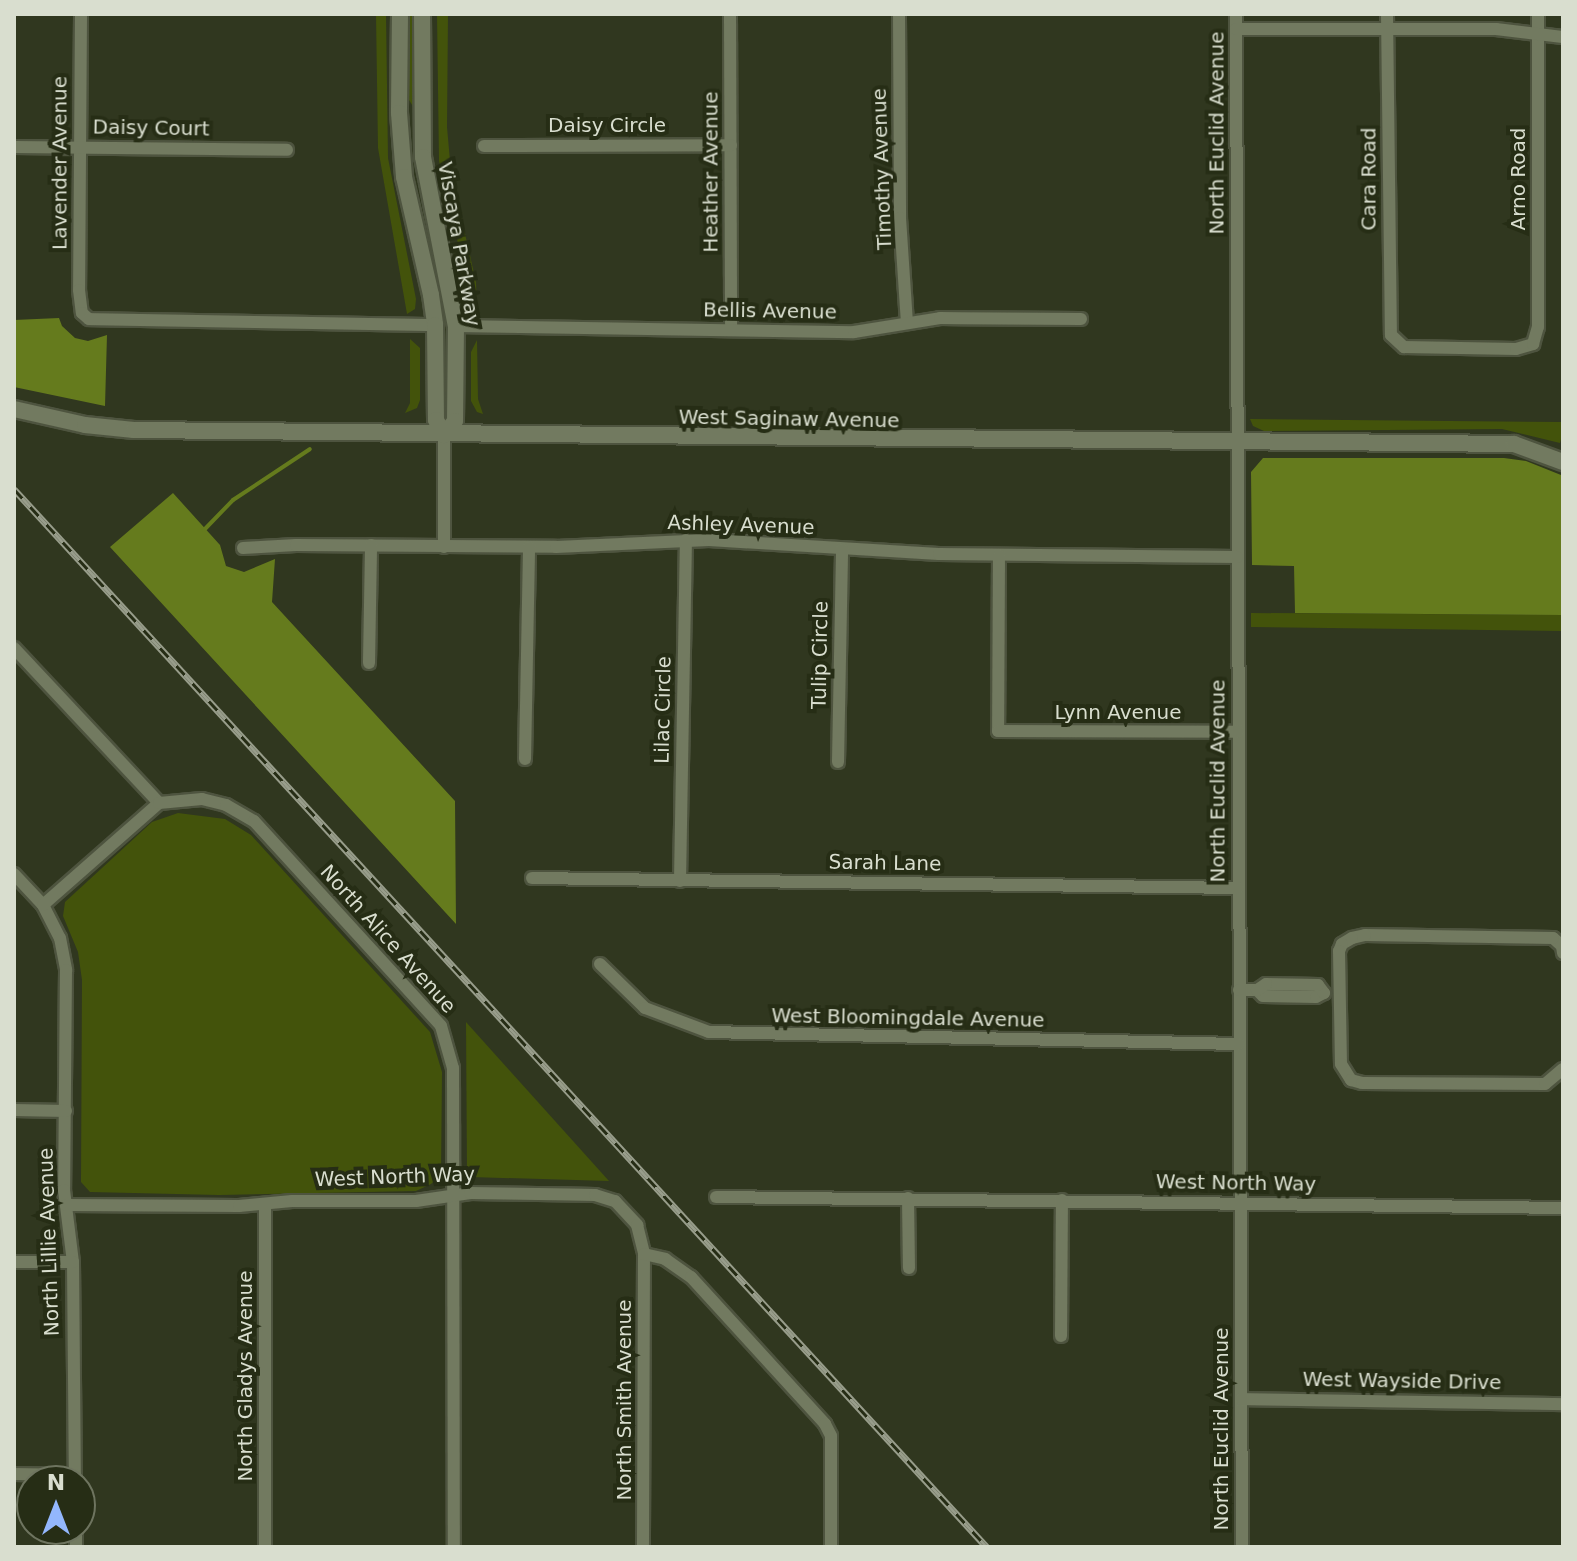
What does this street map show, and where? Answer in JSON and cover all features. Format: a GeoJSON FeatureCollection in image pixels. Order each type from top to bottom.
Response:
{"type":"FeatureCollection","features":[{"type":"Feature","properties":{"kind":"street","name":"Lavender Avenue"},"geometry":{"type":"LineString","coordinates":[[81,14],[79,290],[82,313],[99,321],[435,325]]}},
{"type":"Feature","properties":{"kind":"street","name":"Viscaya Parkway"},"geometry":{"type":"LineString","coordinates":[[400,14],[399,113],[404,177],[435,325],[436,420],[444,435],[455,421],[456,326],[429,193],[421,118],[422,14]]}},
{"type":"Feature","properties":{"kind":"street","name":"Heather Avenue"},"geometry":{"type":"LineString","coordinates":[[730,14],[731,330]]}},
{"type":"Feature","properties":{"kind":"street","name":"Timothy Avenue"},"geometry":{"type":"LineString","coordinates":[[899,14],[900,218],[907,323]]}},
{"type":"Feature","properties":{"kind":"street","name":"North Euclid Avenue"},"geometry":{"type":"LineString","coordinates":[[1236,14],[1242,1547]]}},
{"type":"Feature","properties":{"kind":"street","name":"Cara Road"},"geometry":{"type":"LineString","coordinates":[[1387,14],[1390,326],[1395,342],[1415,348],[1516,349],[1533,344]]}},
{"type":"Feature","properties":{"kind":"street","name":"Arno Road"},"geometry":{"type":"LineString","coordinates":[[1533,344],[1538,327],[1538,14]]}},
{"type":"Feature","properties":{"kind":"street"},"geometry":{"type":"LineString","coordinates":[[1236,29],[1538,32],[1563,37]]}},
{"type":"Feature","properties":{"kind":"street"},"geometry":{"type":"LineString","coordinates":[[399,113],[412,120],[419,180],[429,193]]}},
{"type":"Feature","properties":{"kind":"street","name":"Daisy Circle"},"geometry":{"type":"LineString","coordinates":[[484,146],[731,145]]}},
{"type":"Feature","properties":{"kind":"street","name":"Daisy Court"},"geometry":{"type":"LineString","coordinates":[[14,147],[287,150]]}},
{"type":"Feature","properties":{"kind":"street","name":"Bellis Avenue"},"geometry":{"type":"LineString","coordinates":[[456,326],[854,332],[957,317],[1081,319]]}},
{"type":"Feature","properties":{"kind":"street","name":"West Saginaw Avenue"},"geometry":{"type":"LineString","coordinates":[[14,409],[109,429],[444,435],[1514,444],[1563,462]]}},
{"type":"Feature","properties":{"kind":"street"},"geometry":{"type":"LineString","coordinates":[[444,435],[444,547]]}},
{"type":"Feature","properties":{"kind":"street","name":"Ashley Avenue"},"geometry":{"type":"LineString","coordinates":[[243,548],[371,545],[529,547],[686,540],[999,555],[1237,557]]}},
{"type":"Feature","properties":{"kind":"street","name":"Lilac Circle"},"geometry":{"type":"LineString","coordinates":[[680,881],[686,540]]}},
{"type":"Feature","properties":{"kind":"street"},"geometry":{"type":"LineString","coordinates":[[369,663],[371,545]]}},
{"type":"Feature","properties":{"kind":"street"},"geometry":{"type":"LineString","coordinates":[[525,759],[529,547]]}},
{"type":"Feature","properties":{"kind":"street","name":"Tulip Circle"},"geometry":{"type":"LineString","coordinates":[[838,762],[842,549]]}},
{"type":"Feature","properties":{"kind":"street","name":"Lynn Avenue"},"geometry":{"type":"LineString","coordinates":[[999,555],[998,731],[1238,732]]}},
{"type":"Feature","properties":{"kind":"street"},"geometry":{"type":"LineString","coordinates":[[14,648],[159,803],[43,905]]}},
{"type":"Feature","properties":{"kind":"street","name":"North Alice Avenue"},"geometry":{"type":"LineString","coordinates":[[159,803],[202,799],[226,805],[254,821],[429,1009],[449,1046],[453,1068],[454,1547]]}},
{"type":"Feature","properties":{"kind":"street","name":"North Lillie Avenue"},"geometry":{"type":"LineString","coordinates":[[14,874],[43,905],[60,938],[66,970],[66,1205],[73,1262],[75,1465]]}},
{"type":"Feature","properties":{"kind":"street","name":"Sarah Lane"},"geometry":{"type":"LineString","coordinates":[[532,878],[1238,888]]}},
{"type":"Feature","properties":{"kind":"street"},"geometry":{"type":"LineString","coordinates":[[1563,953],[1562,946],[1553,938],[1365,935],[1342,944],[1339,951],[1341,1064],[1351,1080],[1362,1083],[1545,1084],[1555,1079],[1563,1069]]}},
{"type":"Feature","properties":{"kind":"street","name":"West Bloomingdale Avenue"},"geometry":{"type":"LineString","coordinates":[[600,964],[645,1008],[709,1032],[1239,1044]]}},
{"type":"Feature","properties":{"kind":"street"},"geometry":{"type":"LineString","coordinates":[[1239,990],[1257,990],[1263,996],[1316,997],[1340,992]]}},
{"type":"Feature","properties":{"kind":"street"},"geometry":{"type":"LineString","coordinates":[[14,1110],[66,1111]]}},
{"type":"Feature","properties":{"kind":"street","name":"West North Way"},"geometry":{"type":"LineString","coordinates":[[66,1205],[265,1205],[292,1201],[416,1201],[454,1195],[605,1196],[615,1201],[637,1225],[644,1254]]}},
{"type":"Feature","properties":{"kind":"street","name":"West North Way"},"geometry":{"type":"LineString","coordinates":[[716,1197],[1563,1208]]}},
{"type":"Feature","properties":{"kind":"street"},"geometry":{"type":"LineString","coordinates":[[908,1198],[909,1268]]}},
{"type":"Feature","properties":{"kind":"street"},"geometry":{"type":"LineString","coordinates":[[1061,1336],[1062,1200]]}},
{"type":"Feature","properties":{"kind":"street","name":"North Gladys Avenue"},"geometry":{"type":"LineString","coordinates":[[265,1205],[265,1547]]}},
{"type":"Feature","properties":{"kind":"street"},"geometry":{"type":"LineString","coordinates":[[644,1254],[665,1259],[691,1277],[825,1424],[831,1436],[831,1547]]}},
{"type":"Feature","properties":{"kind":"street","name":"North Smith Avenue"},"geometry":{"type":"LineString","coordinates":[[643,1547],[644,1254]]}},
{"type":"Feature","properties":{"kind":"street"},"geometry":{"type":"LineString","coordinates":[[14,1262],[73,1262]]}},
{"type":"Feature","properties":{"kind":"street","name":"West Wayside Drive"},"geometry":{"type":"LineString","coordinates":[[1241,1399],[1563,1404]]}},
{"type":"Feature","properties":{"kind":"shaded area"},"geometry":{"type":"Polygon","coordinates":[[[376,14],[386,14],[388,158],[416,299],[415,309],[407,314],[378,148],[376,14]]]}},
{"type":"Feature","properties":{"kind":"shaded area"},"geometry":{"type":"Polygon","coordinates":[[[406,14],[418,14],[417,113],[406,95],[406,14]]]}},
{"type":"Feature","properties":{"kind":"shaded area"},"geometry":{"type":"Polygon","coordinates":[[[437,14],[448,14],[447,127],[451,172],[476,282],[477,314],[468,306],[465,274],[439,161],[437,14]]]}},
{"type":"Feature","properties":{"kind":"shaded area"},"geometry":{"type":"Polygon","coordinates":[[[59,318],[62,326],[75,338],[88,341],[107,335],[105,406],[14,387],[14,320],[59,318]]]}},
{"type":"Feature","properties":{"kind":"shaded area"},"geometry":{"type":"Polygon","coordinates":[[[410,339],[420,348],[420,400],[417,408],[405,413],[410,403],[410,339]]]}},
{"type":"Feature","properties":{"kind":"shaded area"},"geometry":{"type":"Polygon","coordinates":[[[477,340],[478,399],[483,414],[477,412],[471,401],[471,352],[477,340]]]}},
{"type":"Feature","properties":{"kind":"shaded area"},"geometry":{"type":"Polygon","coordinates":[[[1250,419],[1563,422],[1563,432],[1560,443],[1502,429],[1264,431],[1253,426],[1250,419]]]}},
{"type":"Feature","properties":{"kind":"shaded area"},"geometry":{"type":"Polygon","coordinates":[[[1263,458],[1504,458],[1526,461],[1561,475],[1563,615],[1295,613],[1294,566],[1252,565],[1251,472],[1263,458]]]}},
{"type":"Feature","properties":{"kind":"shaded area"},"geometry":{"type":"Polygon","coordinates":[[[173,493],[220,545],[226,566],[244,572],[275,559],[272,602],[455,801],[456,924],[110,547],[173,493]]]}},
{"type":"Feature","properties":{"kind":"shaded area"},"geometry":{"type":"Polygon","coordinates":[[[1251,613],[1563,615],[1563,631],[1251,627],[1251,613]]]}},
{"type":"Feature","properties":{"kind":"shaded area"},"geometry":{"type":"Polygon","coordinates":[[[178,813],[225,819],[251,835],[430,1032],[442,1072],[441,1174],[431,1184],[416,1191],[219,1195],[90,1192],[81,1182],[82,980],[78,952],[63,916],[65,902],[152,822],[178,813]]]}},
{"type":"Feature","properties":{"kind":"shaded area"},"geometry":{"type":"Polygon","coordinates":[[[466,1022],[609,1181],[471,1177],[467,1171],[466,1022]]]}},
{"type":"Feature","properties":{"kind":"waterway"},"geometry":{"type":"LineString","coordinates":[[204,530],[233,500],[310,449]]}},
{"type":"Feature","properties":{"kind":"railway"},"geometry":{"type":"LineString","coordinates":[[14,489],[987,1547]]}}]}
